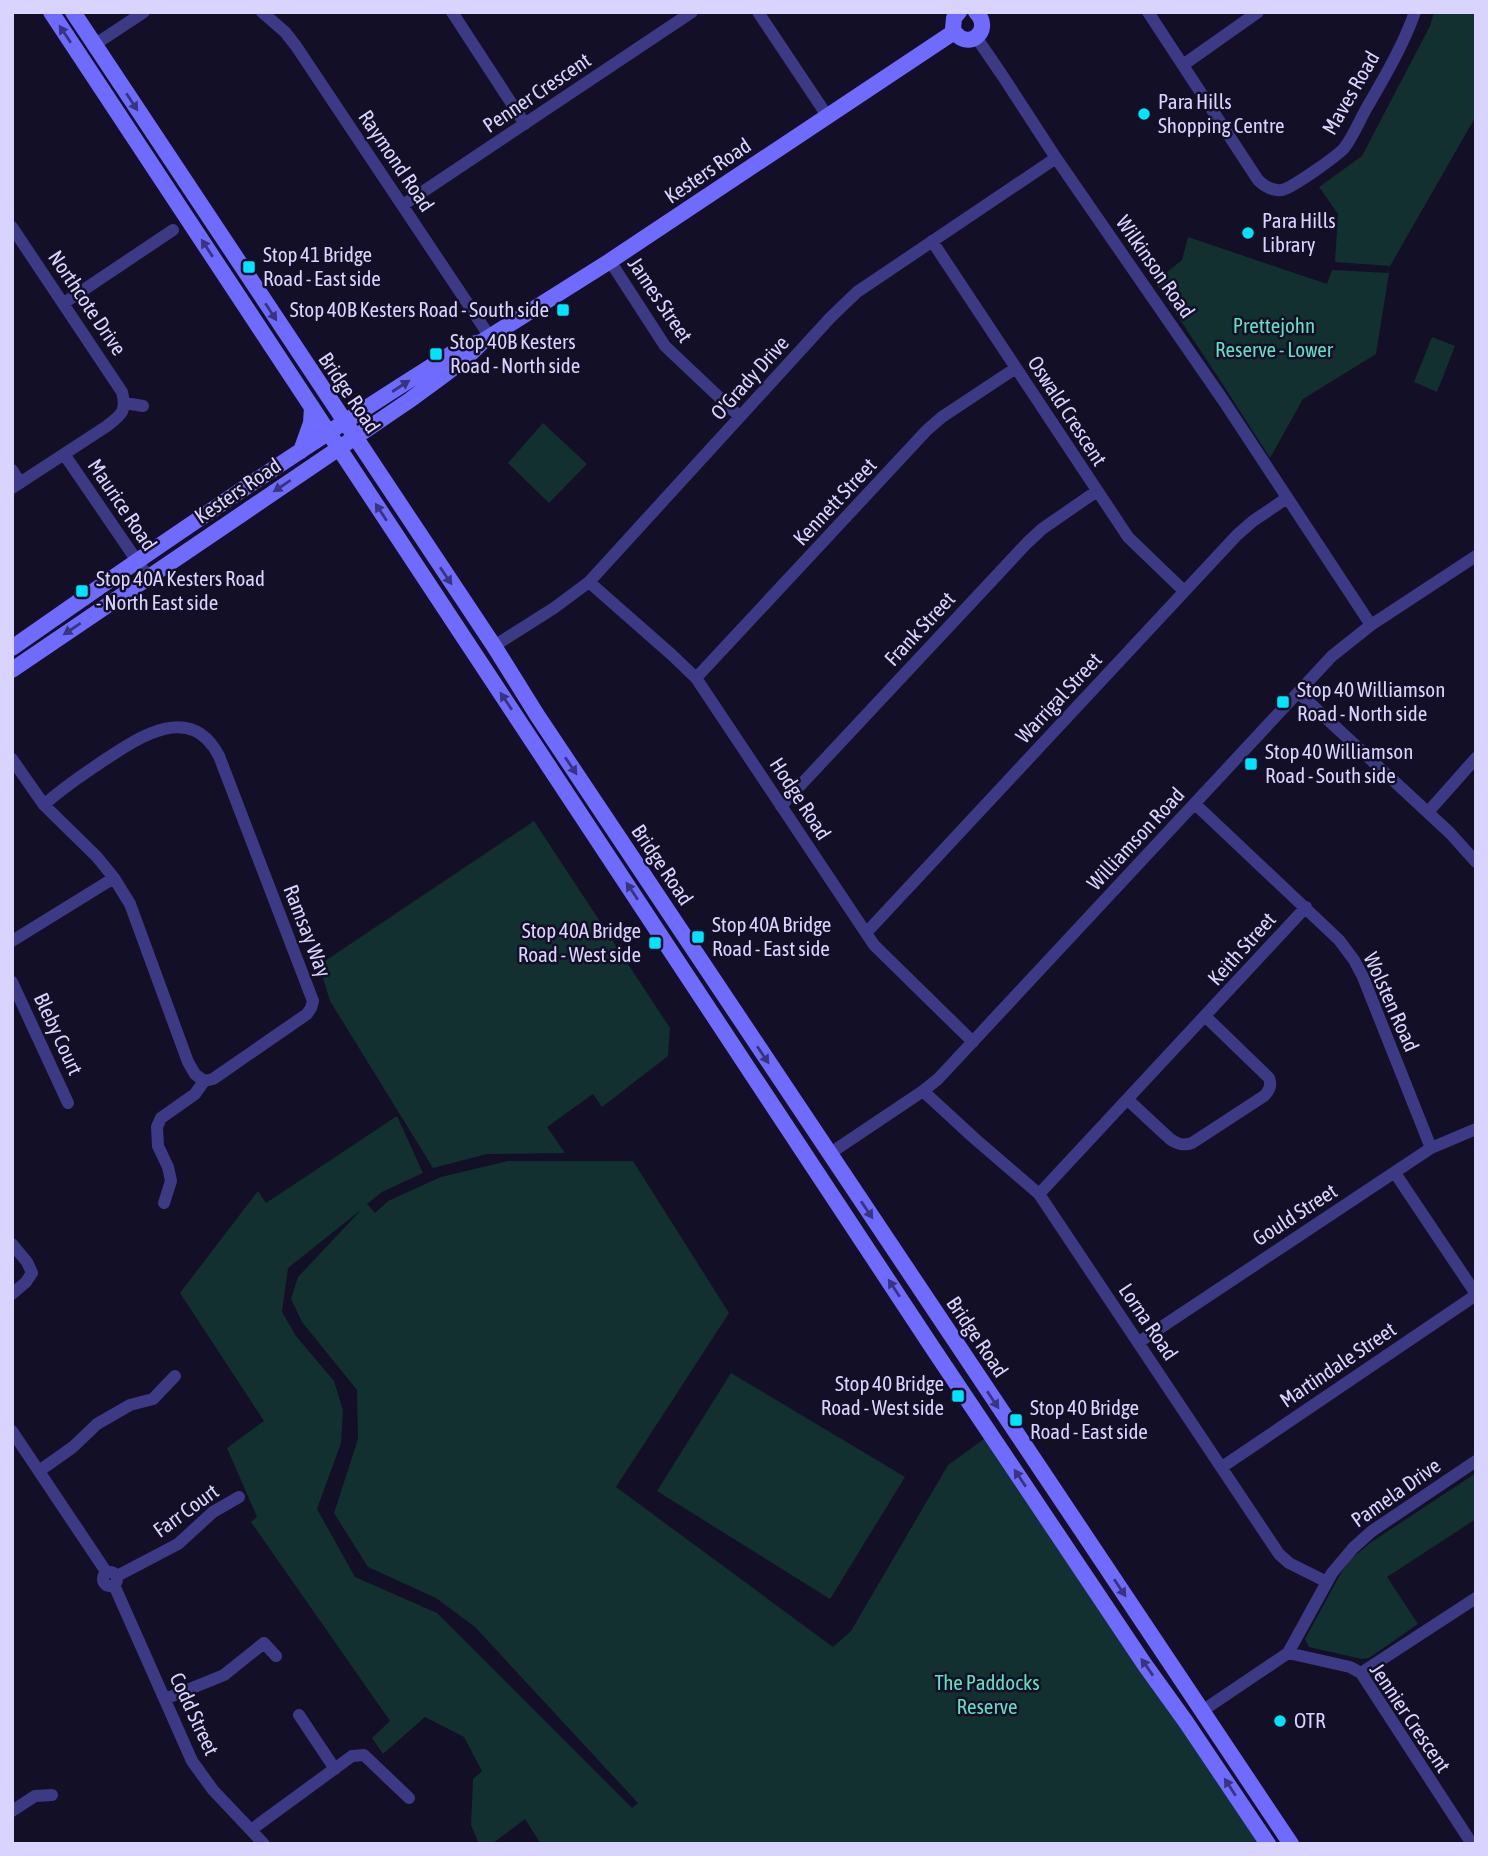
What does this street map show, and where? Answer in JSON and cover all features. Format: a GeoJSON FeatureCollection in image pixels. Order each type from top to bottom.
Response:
{"type":"FeatureCollection","features":[{"type":"Feature","properties":{"kind":"main road","name":"Bridge Road"},"geometry":{"type":"LineString","coordinates":[[51,12],[910,1313],[1268,1844]]}},
{"type":"Feature","properties":{"kind":"main road","name":"Bridge Road"},"geometry":{"type":"LineString","coordinates":[[73,12],[725,998],[1291,1844]]}},
{"type":"Feature","properties":{"kind":"main road"},"geometry":{"type":"LineString","coordinates":[[959,12],[953,22],[954,32],[962,39],[968,40],[976,37],[982,27],[979,13]]}},
{"type":"Feature","properties":{"kind":"main road","name":"Kesters Road"},"geometry":{"type":"LineString","coordinates":[[12,670],[354,438],[457,365],[487,339],[610,261],[954,32]]}},
{"type":"Feature","properties":{"kind":"main road"},"geometry":{"type":"LineString","coordinates":[[80,55],[94,45]]}},
{"type":"Feature","properties":{"kind":"main road","name":"Kesters Road"},"geometry":{"type":"LineString","coordinates":[[12,648],[328,432],[451,354],[467,345],[487,339]]}},
{"type":"Feature","properties":{"kind":"main road"},"geometry":{"type":"LineString","coordinates":[[301,451],[311,424],[312,407]]}},
{"type":"Feature","properties":{"kind":"main road"},"geometry":{"type":"LineString","coordinates":[[477,658],[494,646]]}},
{"type":"Feature","properties":{"kind":"main road"},"geometry":{"type":"LineString","coordinates":[[710,1009],[725,998]]}},
{"type":"Feature","properties":{"kind":"main road"},"geometry":{"type":"LineString","coordinates":[[812,1165],[829,1154]]}},
{"type":"Feature","properties":{"kind":"main road"},"geometry":{"type":"LineString","coordinates":[[910,1313],[927,1301]]}},
{"type":"Feature","properties":{"kind":"main road"},"geometry":{"type":"LineString","coordinates":[[1186,1722],[1202,1711]]}},
{"type":"Feature","properties":{"kind":"street"},"geometry":{"type":"LineString","coordinates":[[94,45],[144,12]]}},
{"type":"Feature","properties":{"kind":"street","name":"Raymond Road"},"geometry":{"type":"LineString","coordinates":[[262,12],[292,41],[403,205],[487,339]]}},
{"type":"Feature","properties":{"kind":"street"},"geometry":{"type":"LineString","coordinates":[[452,12],[525,124]]}},
{"type":"Feature","properties":{"kind":"street","name":"Penner Crescent"},"geometry":{"type":"LineString","coordinates":[[403,205],[692,12]]}},
{"type":"Feature","properties":{"kind":"street"},"geometry":{"type":"LineString","coordinates":[[758,12],[828,117]]}},
{"type":"Feature","properties":{"kind":"street","name":"Maves Road"},"geometry":{"type":"LineString","coordinates":[[1147,12],[1258,180],[1269,188],[1283,190],[1344,149],[1375,94],[1415,12]]}},
{"type":"Feature","properties":{"kind":"street"},"geometry":{"type":"LineString","coordinates":[[1183,65],[1258,12]]}},
{"type":"Feature","properties":{"kind":"street","name":"Wilkinson Road"},"geometry":{"type":"LineString","coordinates":[[976,37],[1056,158],[1171,322],[1371,625]]}},
{"type":"Feature","properties":{"kind":"street","name":"O'Grady Drive"},"geometry":{"type":"LineString","coordinates":[[494,646],[589,582],[847,301],[869,283],[1056,158]]}},
{"type":"Feature","properties":{"kind":"street","name":"Northcote Drive"},"geometry":{"type":"LineString","coordinates":[[12,227],[122,391],[125,403]]}},
{"type":"Feature","properties":{"kind":"street"},"geometry":{"type":"LineString","coordinates":[[64,303],[173,230]]}},
{"type":"Feature","properties":{"kind":"street","name":"Oswald Crescent"},"geometry":{"type":"LineString","coordinates":[[932,241],[1135,544],[1184,592]]}},
{"type":"Feature","properties":{"kind":"street","name":"James Street"},"geometry":{"type":"LineString","coordinates":[[610,261],[665,346],[740,417]]}},
{"type":"Feature","properties":{"kind":"street","name":"Kennett Street"},"geometry":{"type":"LineString","coordinates":[[696,678],[927,430],[1016,368]]}},
{"type":"Feature","properties":{"kind":"street"},"geometry":{"type":"LineString","coordinates":[[12,470],[16,485],[117,418],[125,403],[143,406]]}},
{"type":"Feature","properties":{"kind":"street","name":"Maurice Road"},"geometry":{"type":"LineString","coordinates":[[64,454],[148,577]]}},
{"type":"Feature","properties":{"kind":"street","name":"Frank Street"},"geometry":{"type":"LineString","coordinates":[[781,806],[1034,536],[1097,491]]}},
{"type":"Feature","properties":{"kind":"street","name":"Warrigal Street"},"geometry":{"type":"LineString","coordinates":[[866,933],[1245,528],[1287,498]]}},
{"type":"Feature","properties":{"kind":"street","name":"Williamson Road"},"geometry":{"type":"LineString","coordinates":[[829,1154],[923,1091],[953,1064],[1332,656],[1371,625],[1476,556]]}},
{"type":"Feature","properties":{"kind":"street","name":"Hodge Road"},"geometry":{"type":"LineString","coordinates":[[589,582],[696,678],[880,952],[973,1042]]}},
{"type":"Feature","properties":{"kind":"street"},"geometry":{"type":"LineString","coordinates":[[1298,693],[1428,812],[1476,862]]}},
{"type":"Feature","properties":{"kind":"street","name":"Ramsay Way"},"geometry":{"type":"LineString","coordinates":[[44,805],[57,792],[136,739],[173,727],[197,731],[206,737],[214,746],[313,1001],[307,1014],[222,1074],[204,1081],[195,1094],[160,1118],[157,1127],[158,1146],[171,1181],[164,1203]]}},
{"type":"Feature","properties":{"kind":"street"},"geometry":{"type":"LineString","coordinates":[[1428,812],[1476,758]]}},
{"type":"Feature","properties":{"kind":"street"},"geometry":{"type":"LineString","coordinates":[[12,759],[44,805],[114,877],[130,904],[188,1062],[195,1074],[204,1081]]}},
{"type":"Feature","properties":{"kind":"street","name":"Wolsten Road"},"geometry":{"type":"LineString","coordinates":[[1195,804],[1306,907],[1339,940],[1359,968],[1431,1148]]}},
{"type":"Feature","properties":{"kind":"street"},"geometry":{"type":"LineString","coordinates":[[12,941],[114,877]]}},
{"type":"Feature","properties":{"kind":"street","name":"Keith Street"},"geometry":{"type":"LineString","coordinates":[[1040,1194],[1306,907]]}},
{"type":"Feature","properties":{"kind":"street","name":"Bleby Court"},"geometry":{"type":"LineString","coordinates":[[12,982],[68,1103]]}},
{"type":"Feature","properties":{"kind":"street","name":"Keith Street"},"geometry":{"type":"LineString","coordinates":[[1128,1100],[1170,1139],[1184,1144],[1192,1143],[1264,1096],[1270,1084],[1269,1078],[1206,1017]]}},
{"type":"Feature","properties":{"kind":"street","name":"Lorna Road"},"geometry":{"type":"LineString","coordinates":[[923,1091],[1040,1194],[1279,1554],[1289,1563],[1326,1582]]}},
{"type":"Feature","properties":{"kind":"street","name":"Gould Street"},"geometry":{"type":"LineString","coordinates":[[1139,1342],[1431,1148],[1476,1129]]}},
{"type":"Feature","properties":{"kind":"street"},"geometry":{"type":"LineString","coordinates":[[1395,1173],[1476,1294]]}},
{"type":"Feature","properties":{"kind":"street"},"geometry":{"type":"LineString","coordinates":[[12,1244],[27,1262],[32,1273],[12,1294]]}},
{"type":"Feature","properties":{"kind":"street","name":"Martindale Street"},"geometry":{"type":"LineString","coordinates":[[1222,1467],[1476,1294]]}},
{"type":"Feature","properties":{"kind":"street"},"geometry":{"type":"LineString","coordinates":[[39,1471],[73,1447],[97,1424],[130,1405],[153,1399],[175,1376]]}},
{"type":"Feature","properties":{"kind":"street","name":"Codd Street"},"geometry":{"type":"LineString","coordinates":[[12,1431],[113,1578],[192,1761],[213,1790],[264,1844]]}},
{"type":"Feature","properties":{"kind":"street","name":"Pamela Drive"},"geometry":{"type":"LineString","coordinates":[[1202,1711],[1288,1653],[1326,1582],[1353,1548],[1372,1531],[1476,1461]]}},
{"type":"Feature","properties":{"kind":"street","name":"Farr Court"},"geometry":{"type":"LineString","coordinates":[[113,1578],[178,1544],[213,1512],[239,1497]]}},
{"type":"Feature","properties":{"kind":"street"},"geometry":{"type":"LineString","coordinates":[[1361,1674],[1476,1598]]}},
{"type":"Feature","properties":{"kind":"street"},"geometry":{"type":"LineString","coordinates":[[165,1699],[224,1675],[264,1643],[276,1656]]}},
{"type":"Feature","properties":{"kind":"street","name":"Jennier Crescent"},"geometry":{"type":"LineString","coordinates":[[1288,1653],[1350,1667],[1361,1674],[1472,1844]]}},
{"type":"Feature","properties":{"kind":"street"},"geometry":{"type":"LineString","coordinates":[[299,1715],[335,1769]]}},
{"type":"Feature","properties":{"kind":"street"},"geometry":{"type":"LineString","coordinates":[[251,1830],[352,1756],[364,1755],[409,1798]]}},
{"type":"Feature","properties":{"kind":"street"},"geometry":{"type":"LineString","coordinates":[[12,1811],[35,1796],[52,1795]]}},
{"type":"Feature","properties":{"kind":"green space"},"geometry":{"type":"Polygon","coordinates":[[[1434,12],[1476,12],[1476,116],[1390,266],[1335,262],[1338,214],[1319,187],[1362,156],[1430,26],[1434,12]]]}},
{"type":"Feature","properties":{"kind":"green space","name":"Prettejohn Reserve - Lower"},"geometry":{"type":"Polygon","coordinates":[[[1188,237],[1327,284],[1332,270],[1389,273],[1376,354],[1303,399],[1270,458],[1155,282],[1182,260],[1188,237]]]}},
{"type":"Feature","properties":{"kind":"green space"},"geometry":{"type":"Polygon","coordinates":[[[1432,337],[1455,346],[1437,392],[1414,382],[1432,337]]]}},
{"type":"Feature","properties":{"kind":"green space"},"geometry":{"type":"Polygon","coordinates":[[[543,423],[587,464],[549,503],[508,463],[543,423]]]}},
{"type":"Feature","properties":{"kind":"green space"},"geometry":{"type":"Polygon","coordinates":[[[534,821],[670,1028],[668,1056],[602,1107],[593,1094],[547,1127],[565,1153],[487,1154],[433,1168],[330,1001],[319,965],[534,821]]]}},
{"type":"Feature","properties":{"kind":"green space","name":"The Paddocks Reserve"},"geometry":{"type":"Polygon","coordinates":[[[397,1116],[423,1173],[382,1192],[367,1204],[375,1213],[388,1201],[441,1177],[508,1161],[633,1161],[729,1313],[616,1487],[833,1647],[851,1631],[948,1465],[991,1434],[1267,1844],[541,1844],[525,1819],[492,1844],[479,1844],[471,1825],[473,1779],[482,1771],[464,1737],[425,1717],[383,1754],[372,1738],[390,1721],[251,1522],[257,1517],[227,1448],[264,1421],[180,1293],[258,1191],[266,1203],[397,1116]],[[362,1209],[288,1268],[282,1312],[296,1336],[334,1381],[343,1410],[341,1443],[317,1509],[355,1577],[437,1613],[632,1808],[638,1803],[475,1627],[436,1598],[368,1567],[334,1513],[358,1439],[357,1390],[302,1322],[291,1299],[298,1277],[362,1209]]]}},
{"type":"Feature","properties":{"kind":"green space"},"geometry":{"type":"Polygon","coordinates":[[[731,1373],[905,1477],[830,1599],[657,1491],[731,1373]]]}},
{"type":"Feature","properties":{"kind":"green space"},"geometry":{"type":"Polygon","coordinates":[[[1476,1473],[1476,1519],[1387,1577],[1418,1624],[1369,1658],[1362,1659],[1309,1647],[1305,1639],[1352,1558],[1370,1543],[1476,1473]]]}},
{"type":"Feature","properties":{"kind":"place","name":"Para Hills Shopping Centre"},"geometry":{"type":"Point","coordinates":[1144,114]}},
{"type":"Feature","properties":{"kind":"place","name":"Para Hills Library"},"geometry":{"type":"Point","coordinates":[1248,233]}},
{"type":"Feature","properties":{"kind":"place","name":"Stop 41 Bridge Road - East side"},"geometry":{"type":"Point","coordinates":[249,267]}},
{"type":"Feature","properties":{"kind":"place","name":"Stop 40B Kesters Road - South side"},"geometry":{"type":"Point","coordinates":[563,310]}},
{"type":"Feature","properties":{"kind":"place","name":"Stop 40B Kesters Road - North side"},"geometry":{"type":"Point","coordinates":[436,354]}},
{"type":"Feature","properties":{"kind":"place","name":"Stop 40A Kesters Road - North East side"},"geometry":{"type":"Point","coordinates":[82,591]}},
{"type":"Feature","properties":{"kind":"place","name":"Stop 40 Williamson Road - North side"},"geometry":{"type":"Point","coordinates":[1283,702]}},
{"type":"Feature","properties":{"kind":"place","name":"Stop 40 Williamson Road - South side"},"geometry":{"type":"Point","coordinates":[1251,764]}},
{"type":"Feature","properties":{"kind":"place","name":"Stop 40A Bridge Road - East side"},"geometry":{"type":"Point","coordinates":[698,937]}},
{"type":"Feature","properties":{"kind":"place","name":"Stop 40A Bridge Road - West side"},"geometry":{"type":"Point","coordinates":[655,943]}},
{"type":"Feature","properties":{"kind":"place","name":"Stop 40 Bridge Road - West side"},"geometry":{"type":"Point","coordinates":[958,1396]}},
{"type":"Feature","properties":{"kind":"place","name":"Stop 40 Bridge Road - East side"},"geometry":{"type":"Point","coordinates":[1016,1420]}},
{"type":"Feature","properties":{"kind":"place","name":"OTR"},"geometry":{"type":"Point","coordinates":[1280,1721]}}]}
